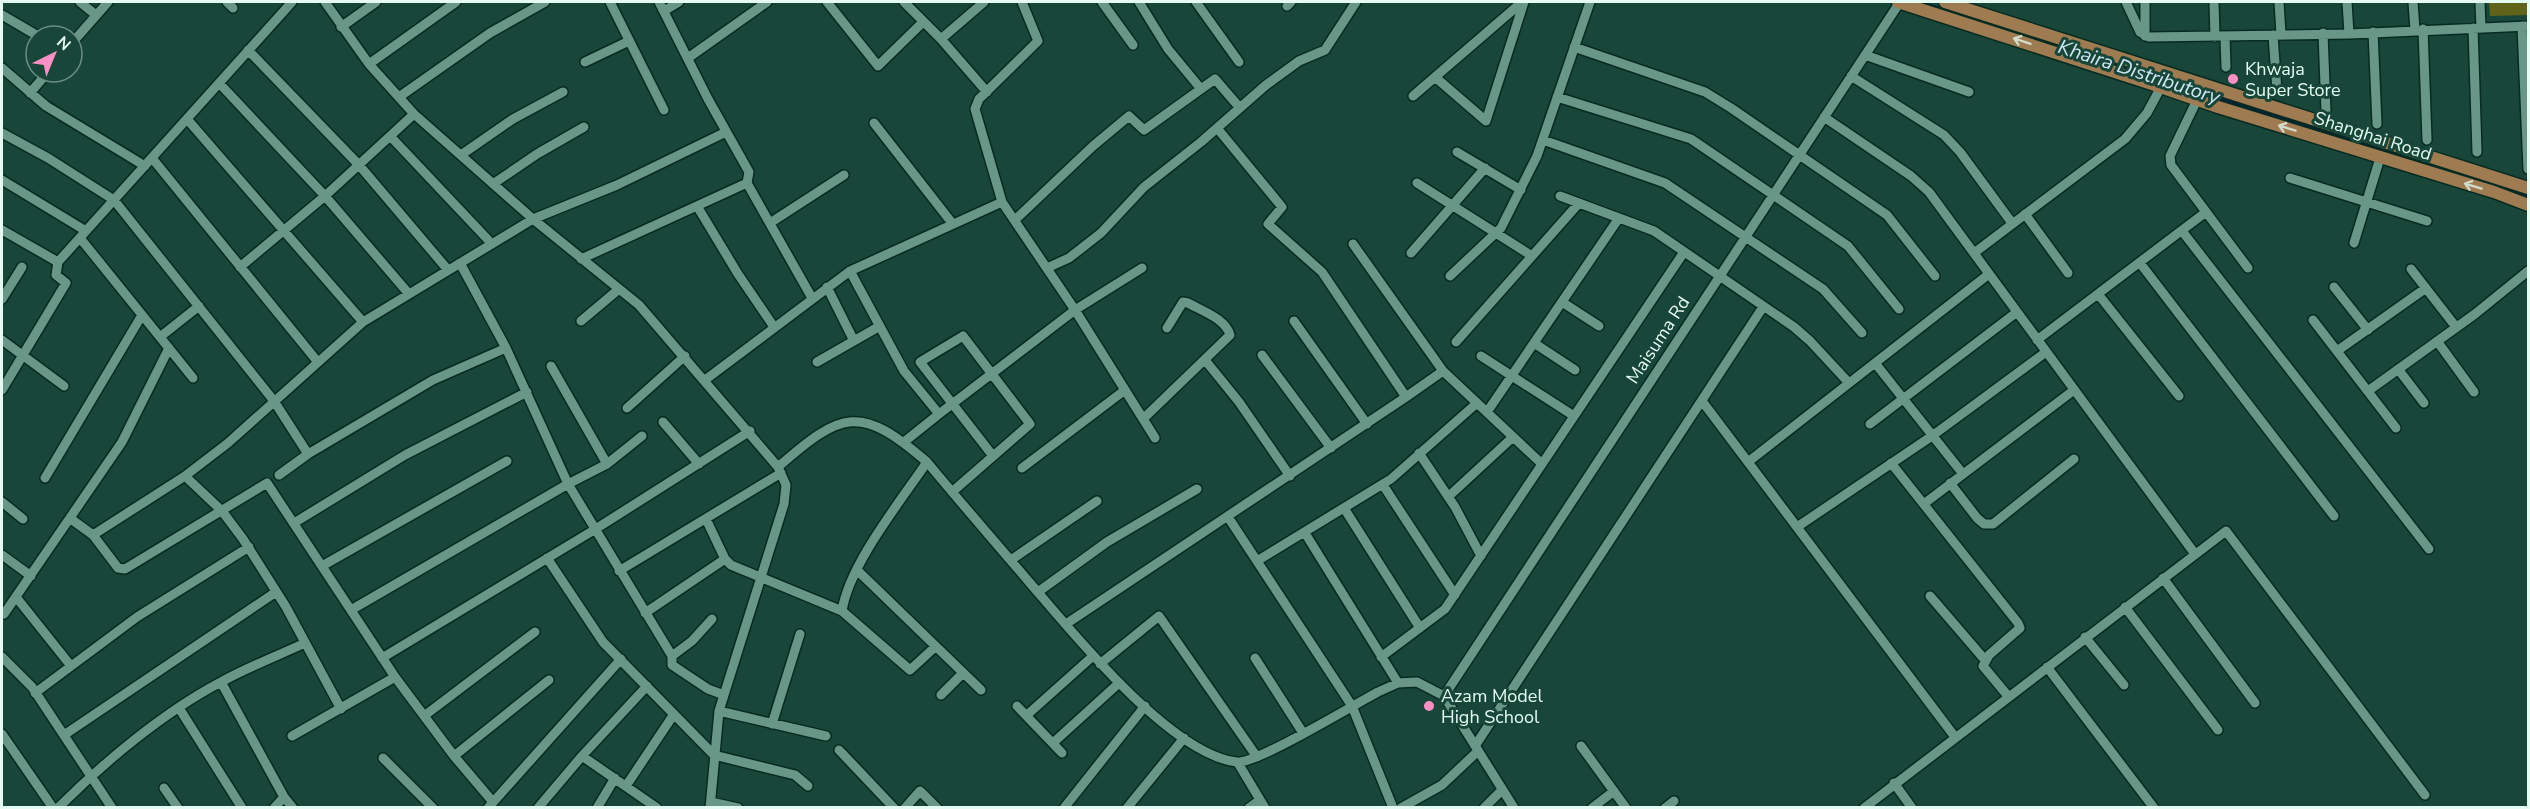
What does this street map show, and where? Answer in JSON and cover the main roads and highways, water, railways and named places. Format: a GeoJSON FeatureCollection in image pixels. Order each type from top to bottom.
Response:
{"type":"FeatureCollection","features":[{"type":"Feature","properties":{"kind":"main road","name":"Shanghai Road"},"geometry":{"type":"LineString","coordinates":[[1899,2],[2221,99],[2529,188]]}},
{"type":"Feature","properties":{"kind":"main road","name":"Shanghai Road"},"geometry":{"type":"LineString","coordinates":[[1950,2],[2156,79],[2197,100],[2221,99],[2380,158],[2494,192],[2529,205]]}},
{"type":"Feature","properties":{"kind":"waterway","name":"Khaira Distributory"},"geometry":{"type":"LineString","coordinates":[[1920,2],[2528,197]]}},
{"type":"Feature","properties":{"kind":"place","name":"Khwaja Super Store"},"geometry":{"type":"Point","coordinates":[2233,79]}},
{"type":"Feature","properties":{"kind":"place","name":"Azam Model High School"},"geometry":{"type":"Point","coordinates":[1429,706]}}]}
